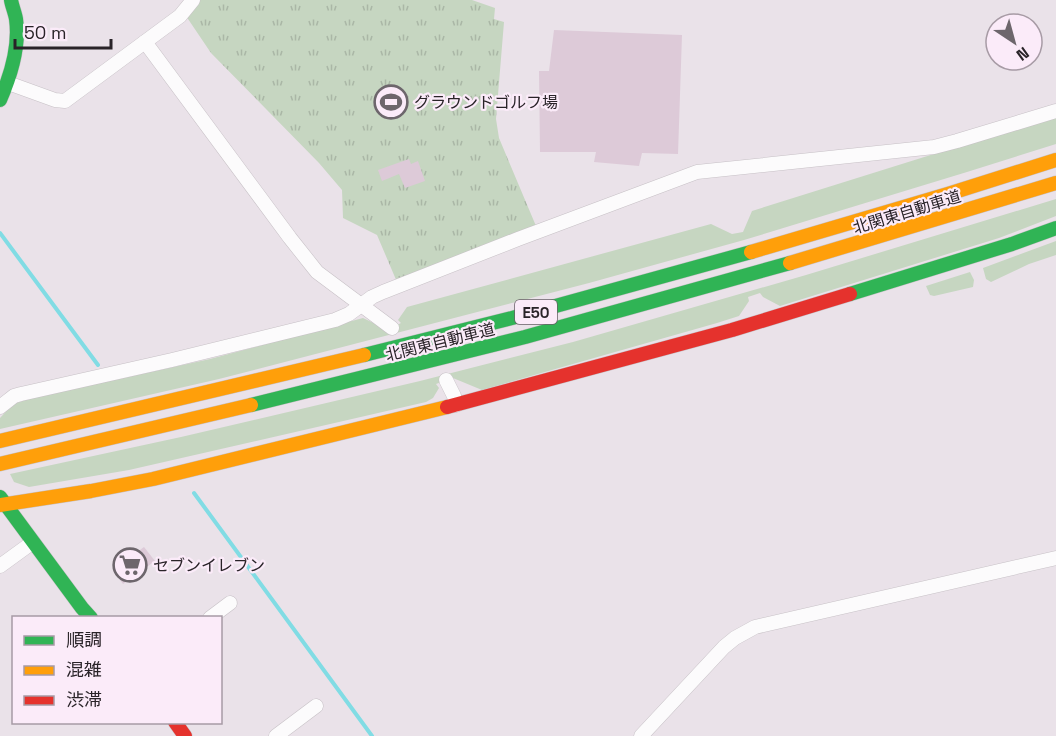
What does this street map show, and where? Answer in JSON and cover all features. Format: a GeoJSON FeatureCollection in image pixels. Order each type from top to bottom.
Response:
{"type":"FeatureCollection","features":[{"type":"Feature","properties":{"kind":"main road"},"geometry":{"type":"LineString","coordinates":[[0,100],[14,62],[16,43],[16,20],[10,0]]}},
{"type":"Feature","properties":{"kind":"main road","name":"北関東自動車道"},"geometry":{"type":"LineString","coordinates":[[4,440],[427,341],[633,286],[943,196],[1056,160]]}},
{"type":"Feature","properties":{"kind":"main road","name":"北関東自動車道"},"geometry":{"type":"LineString","coordinates":[[0,464],[453,357],[621,312],[878,238],[1056,183]]}},
{"type":"Feature","properties":{"kind":"main road"},"geometry":{"type":"LineString","coordinates":[[89,616],[2,502],[153,479],[456,405],[732,330],[991,251],[1056,228]]}},
{"type":"Feature","properties":{"kind":"main road"},"geometry":{"type":"LineString","coordinates":[[176,724],[185,736]]}},
{"type":"Feature","properties":{"kind":"street"},"geometry":{"type":"LineString","coordinates":[[8,83],[55,100],[65,101],[180,15],[193,0]]}},
{"type":"Feature","properties":{"kind":"street"},"geometry":{"type":"LineString","coordinates":[[145,42],[317,272],[392,328]]}},
{"type":"Feature","properties":{"kind":"street"},"geometry":{"type":"LineString","coordinates":[[0,407],[14,396],[21,394],[335,320],[349,314],[383,292],[697,172],[934,147],[1056,111]]}},
{"type":"Feature","properties":{"kind":"street"},"geometry":{"type":"LineString","coordinates":[[446,380],[456,405]]}},
{"type":"Feature","properties":{"kind":"street"},"geometry":{"type":"LineString","coordinates":[[0,566],[33,542]]}},
{"type":"Feature","properties":{"kind":"street"},"geometry":{"type":"LineString","coordinates":[[641,736],[724,647],[755,627],[1056,558]]}},
{"type":"Feature","properties":{"kind":"street"},"geometry":{"type":"LineString","coordinates":[[213,616],[230,603]]}},
{"type":"Feature","properties":{"kind":"street"},"geometry":{"type":"LineString","coordinates":[[276,736],[316,706]]}},
{"type":"Feature","properties":{"kind":"green space","name":"グラウンドゴルフ場"},"geometry":{"type":"Polygon","coordinates":[[[200,0],[472,0],[495,8],[494,19],[504,22],[496,119],[499,138],[536,226],[397,282],[377,235],[343,218],[342,190],[319,163],[211,53],[186,16],[200,0]]]}},
{"type":"Feature","properties":{"kind":"green space"},"geometry":{"type":"Polygon","coordinates":[[[1056,118],[1056,144],[744,240],[589,283],[219,379],[0,429],[0,418],[13,404],[28,399],[210,359],[363,318],[382,327],[385,331],[401,323],[398,320],[407,307],[711,224],[732,234],[743,232],[752,211],[1056,118]]]}},
{"type":"Feature","properties":{"kind":"green space"},"geometry":{"type":"Polygon","coordinates":[[[1056,199],[1056,216],[999,238],[780,306],[760,293],[748,297],[749,301],[739,316],[482,390],[453,378],[436,384],[439,388],[433,398],[426,402],[129,470],[29,487],[14,482],[10,474],[420,381],[573,342],[806,275],[1056,199]]]}},
{"type":"Feature","properties":{"kind":"green space"},"geometry":{"type":"Polygon","coordinates":[[[1056,241],[1056,255],[1029,264],[991,282],[986,279],[983,268],[1056,241]]]}},
{"type":"Feature","properties":{"kind":"green space"},"geometry":{"type":"Polygon","coordinates":[[[970,272],[974,280],[973,287],[934,296],[930,295],[926,286],[970,272]]]}},
{"type":"Feature","properties":{"kind":"building"},"geometry":{"type":"Polygon","coordinates":[[[554,30],[682,35],[678,154],[642,153],[639,166],[594,162],[596,152],[540,152],[539,71],[549,71],[554,30]]]}},
{"type":"Feature","properties":{"kind":"building"},"geometry":{"type":"Polygon","coordinates":[[[409,159],[411,164],[418,161],[425,181],[405,188],[399,174],[382,181],[378,170],[409,159]]]}},
{"type":"Feature","properties":{"kind":"building"},"geometry":{"type":"Polygon","coordinates":[[[144,547],[155,561],[123,584],[113,570],[144,547]]]}},
{"type":"Feature","properties":{"kind":"waterway"},"geometry":{"type":"LineString","coordinates":[[0,233],[98,365]]}},
{"type":"Feature","properties":{"kind":"waterway"},"geometry":{"type":"LineString","coordinates":[[194,493],[372,736]]}},
{"type":"Feature","properties":{"kind":"traffic: fast"},"geometry":{"type":"LineString","coordinates":[[0,100],[8,81],[16,50],[17,29],[11,0]]}},
{"type":"Feature","properties":{"kind":"traffic: fast"},"geometry":{"type":"LineString","coordinates":[[850,294],[1012,244],[1056,228]]}},
{"type":"Feature","properties":{"kind":"traffic: fast"},"geometry":{"type":"LineString","coordinates":[[364,355],[512,318],[751,252]]}},
{"type":"Feature","properties":{"kind":"traffic: fast"},"geometry":{"type":"LineString","coordinates":[[251,405],[525,337],[790,263]]}},
{"type":"Feature","properties":{"kind":"traffic: fast"},"geometry":{"type":"LineString","coordinates":[[0,497],[89,616]]}},
{"type":"Feature","properties":{"kind":"traffic: slow"},"geometry":{"type":"LineString","coordinates":[[751,252],[1056,160]]}},
{"type":"Feature","properties":{"kind":"traffic: slow"},"geometry":{"type":"LineString","coordinates":[[790,263],[1056,183]]}},
{"type":"Feature","properties":{"kind":"traffic: slow"},"geometry":{"type":"LineString","coordinates":[[0,441],[364,355]]}},
{"type":"Feature","properties":{"kind":"traffic: slow"},"geometry":{"type":"LineString","coordinates":[[0,464],[251,405]]}},
{"type":"Feature","properties":{"kind":"traffic: slow"},"geometry":{"type":"LineString","coordinates":[[0,505],[153,479],[447,407]]}},
{"type":"Feature","properties":{"kind":"traffic: jam"},"geometry":{"type":"LineString","coordinates":[[447,407],[732,330],[850,294]]}},
{"type":"Feature","properties":{"kind":"traffic: jam"},"geometry":{"type":"LineString","coordinates":[[176,724],[185,736]]}},
{"type":"Feature","properties":{"kind":"place","name":"グラウンドゴルフ場"},"geometry":{"type":"Point","coordinates":[391,102]}},
{"type":"Feature","properties":{"kind":"place","name":"セブンイレブン"},"geometry":{"type":"Point","coordinates":[130,565]}}]}
